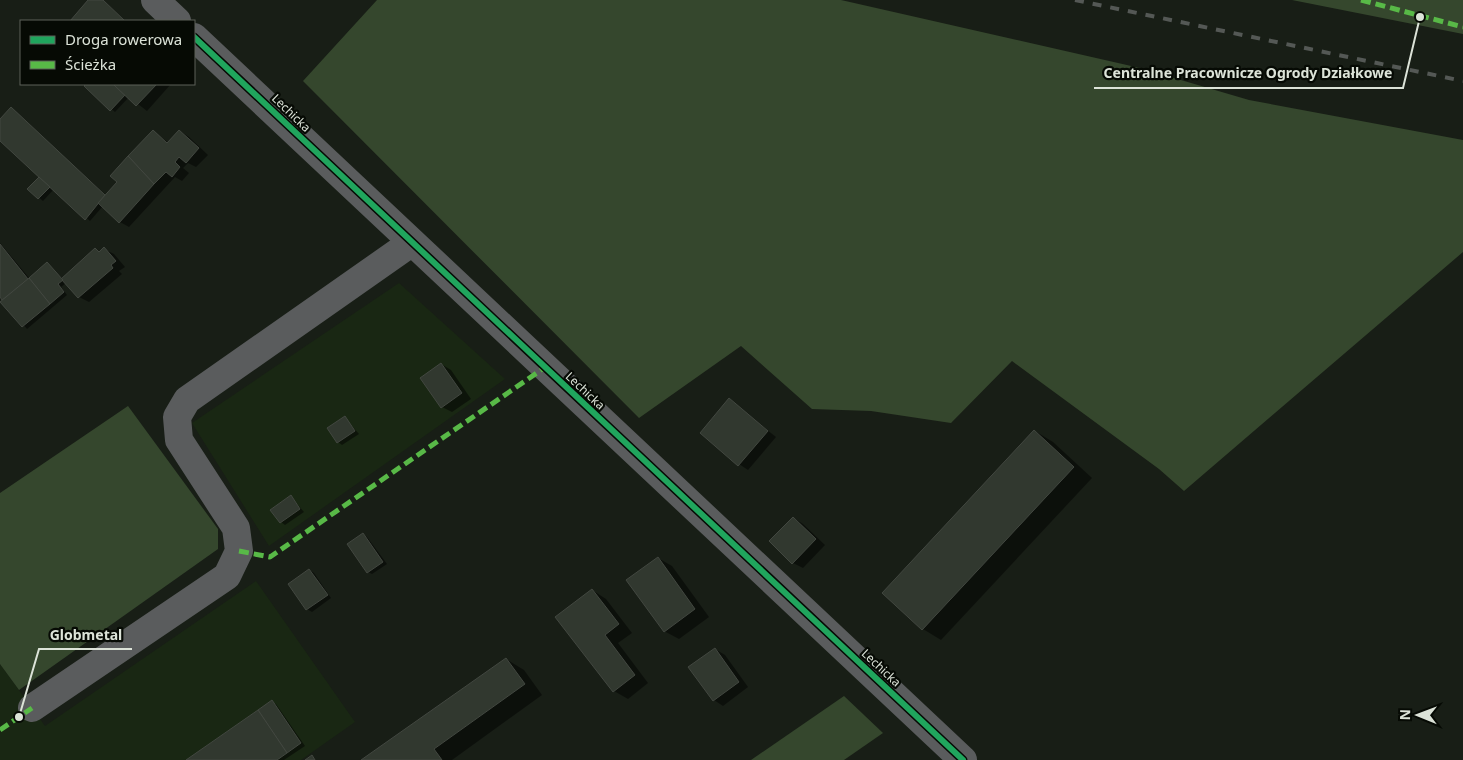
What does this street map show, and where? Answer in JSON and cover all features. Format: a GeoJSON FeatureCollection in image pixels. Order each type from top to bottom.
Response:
{"type":"FeatureCollection","features":[{"type":"Feature","properties":{"kind":"street"},"geometry":{"type":"LineString","coordinates":[[155,0],[176,20]]}},
{"type":"Feature","properties":{"kind":"street","name":"Lechicka"},"geometry":{"type":"LineString","coordinates":[[195,38],[411,243],[964,760]]}},
{"type":"Feature","properties":{"kind":"street"},"geometry":{"type":"LineString","coordinates":[[32,708],[227,576],[239,551],[236,528],[179,440],[177,417],[187,400],[411,243]]}},
{"type":"Feature","properties":{"kind":"shaded area"},"geometry":{"type":"Polygon","coordinates":[[[377,0],[841,0],[1140,68],[1249,100],[1463,140],[1463,252],[1184,491],[1159,469],[1012,361],[951,423],[871,411],[812,409],[741,346],[639,418],[303,81],[377,0]]]}},
{"type":"Feature","properties":{"kind":"shaded area"},"geometry":{"type":"Polygon","coordinates":[[[1292,0],[1463,0],[1463,34],[1292,0]]]}},
{"type":"Feature","properties":{"kind":"shaded area"},"geometry":{"type":"Polygon","coordinates":[[[399,283],[505,379],[269,546],[192,423],[399,283]]]}},
{"type":"Feature","properties":{"kind":"shaded area"},"geometry":{"type":"Polygon","coordinates":[[[128,406],[218,529],[218,549],[19,690],[0,664],[0,493],[128,406]]]}},
{"type":"Feature","properties":{"kind":"shaded area"},"geometry":{"type":"Polygon","coordinates":[[[256,581],[355,722],[301,760],[0,760],[0,664],[45,726],[256,581]]]}},
{"type":"Feature","properties":{"kind":"shaded area"},"geometry":{"type":"Polygon","coordinates":[[[844,696],[883,733],[844,760],[751,760],[844,696]]]}},
{"type":"Feature","properties":{"kind":"building"},"geometry":{"type":"Polygon","coordinates":[[[88,0],[103,0],[124,20],[71,20],[88,0]]]}},
{"type":"Feature","properties":{"kind":"building"},"geometry":{"type":"Polygon","coordinates":[[[114,85],[125,95],[110,111],[84,86],[114,85]]]}},
{"type":"Feature","properties":{"kind":"building"},"geometry":{"type":"Polygon","coordinates":[[[114,85],[156,85],[136,106],[114,85]]]}},
{"type":"Feature","properties":{"kind":"building"},"geometry":{"type":"Polygon","coordinates":[[[11,107],[105,195],[85,220],[0,141],[0,119],[11,107]]]}},
{"type":"Feature","properties":{"kind":"building"},"geometry":{"type":"Polygon","coordinates":[[[153,130],[167,143],[179,130],[199,148],[186,163],[179,157],[175,162],[180,167],[172,177],[166,172],[154,184],[128,156],[153,130]]]}},
{"type":"Feature","properties":{"kind":"building"},"geometry":{"type":"Polygon","coordinates":[[[128,156],[154,184],[119,223],[98,203],[117,182],[110,176],[128,156]]]}},
{"type":"Feature","properties":{"kind":"building"},"geometry":{"type":"Polygon","coordinates":[[[39,177],[50,187],[38,199],[27,189],[39,177]]]}},
{"type":"Feature","properties":{"kind":"building"},"geometry":{"type":"Polygon","coordinates":[[[0,244],[28,279],[2,300],[0,297],[0,244]]]}},
{"type":"Feature","properties":{"kind":"building"},"geometry":{"type":"Polygon","coordinates":[[[104,247],[116,261],[111,265],[113,268],[78,298],[61,279],[95,248],[99,252],[104,247]]]}},
{"type":"Feature","properties":{"kind":"building"},"geometry":{"type":"Polygon","coordinates":[[[47,262],[63,280],[58,284],[64,292],[50,304],[29,278],[47,262]]]}},
{"type":"Feature","properties":{"kind":"building"},"geometry":{"type":"Polygon","coordinates":[[[29,278],[50,304],[22,327],[0,302],[29,278]]]}},
{"type":"Feature","properties":{"kind":"building"},"geometry":{"type":"Polygon","coordinates":[[[441,363],[462,393],[441,408],[420,378],[441,363]]]}},
{"type":"Feature","properties":{"kind":"building"},"geometry":{"type":"Polygon","coordinates":[[[729,398],[768,431],[738,466],[700,433],[729,398]]]}},
{"type":"Feature","properties":{"kind":"building"},"geometry":{"type":"Polygon","coordinates":[[[345,416],[355,431],[337,443],[327,428],[345,416]]]}},
{"type":"Feature","properties":{"kind":"building"},"geometry":{"type":"Polygon","coordinates":[[[1034,430],[1074,467],[922,630],[882,593],[1034,430]]]}},
{"type":"Feature","properties":{"kind":"building"},"geometry":{"type":"Polygon","coordinates":[[[291,495],[300,509],[280,523],[270,510],[291,495]]]}},
{"type":"Feature","properties":{"kind":"building"},"geometry":{"type":"Polygon","coordinates":[[[793,517],[816,539],[792,564],[769,541],[793,517]]]}},
{"type":"Feature","properties":{"kind":"building"},"geometry":{"type":"Polygon","coordinates":[[[363,533],[383,562],[367,573],[347,544],[363,533]]]}},
{"type":"Feature","properties":{"kind":"building"},"geometry":{"type":"Polygon","coordinates":[[[658,557],[695,609],[664,632],[626,580],[658,557]]]}},
{"type":"Feature","properties":{"kind":"building"},"geometry":{"type":"Polygon","coordinates":[[[309,569],[328,595],[306,610],[288,584],[309,569]]]}},
{"type":"Feature","properties":{"kind":"building"},"geometry":{"type":"Polygon","coordinates":[[[592,589],[619,624],[605,635],[635,675],[613,692],[555,617],[592,589]]]}},
{"type":"Feature","properties":{"kind":"building"},"geometry":{"type":"Polygon","coordinates":[[[715,648],[739,682],[713,701],[688,667],[715,648]]]}},
{"type":"Feature","properties":{"kind":"building"},"geometry":{"type":"Polygon","coordinates":[[[506,658],[525,684],[434,749],[442,760],[361,760],[506,658]]]}},
{"type":"Feature","properties":{"kind":"building"},"geometry":{"type":"Polygon","coordinates":[[[272,700],[301,743],[287,753],[258,710],[272,700]]]}},
{"type":"Feature","properties":{"kind":"building"},"geometry":{"type":"Polygon","coordinates":[[[258,710],[287,753],[277,760],[186,760],[258,710]]]}},
{"type":"Feature","properties":{"kind":"building"},"geometry":{"type":"Polygon","coordinates":[[[312,755],[315,760],[305,760],[312,755]]]}},
{"type":"Feature","properties":{"kind":"railway"},"geometry":{"type":"LineString","coordinates":[[1075,0],[1463,81]]}},
{"type":"Feature","properties":{"kind":"marked path"},"geometry":{"type":"LineString","coordinates":[[1361,0],[1463,27]]}},
{"type":"Feature","properties":{"kind":"marked path"},"geometry":{"type":"LineString","coordinates":[[239,551],[270,557],[544,368]]}},
{"type":"Feature","properties":{"kind":"marked path"},"geometry":{"type":"LineString","coordinates":[[0,730],[32,708]]}},
{"type":"Feature","properties":{"kind":"cycle path"},"geometry":{"type":"LineString","coordinates":[[195,38],[963,760]]}},
{"type":"Feature","properties":{"kind":"place","name":"Centralne Pracownicze Ogrody Działkowe"},"geometry":{"type":"Point","coordinates":[1420,17]}},
{"type":"Feature","properties":{"kind":"place","name":"Globmetal"},"geometry":{"type":"Point","coordinates":[19,717]}}]}
